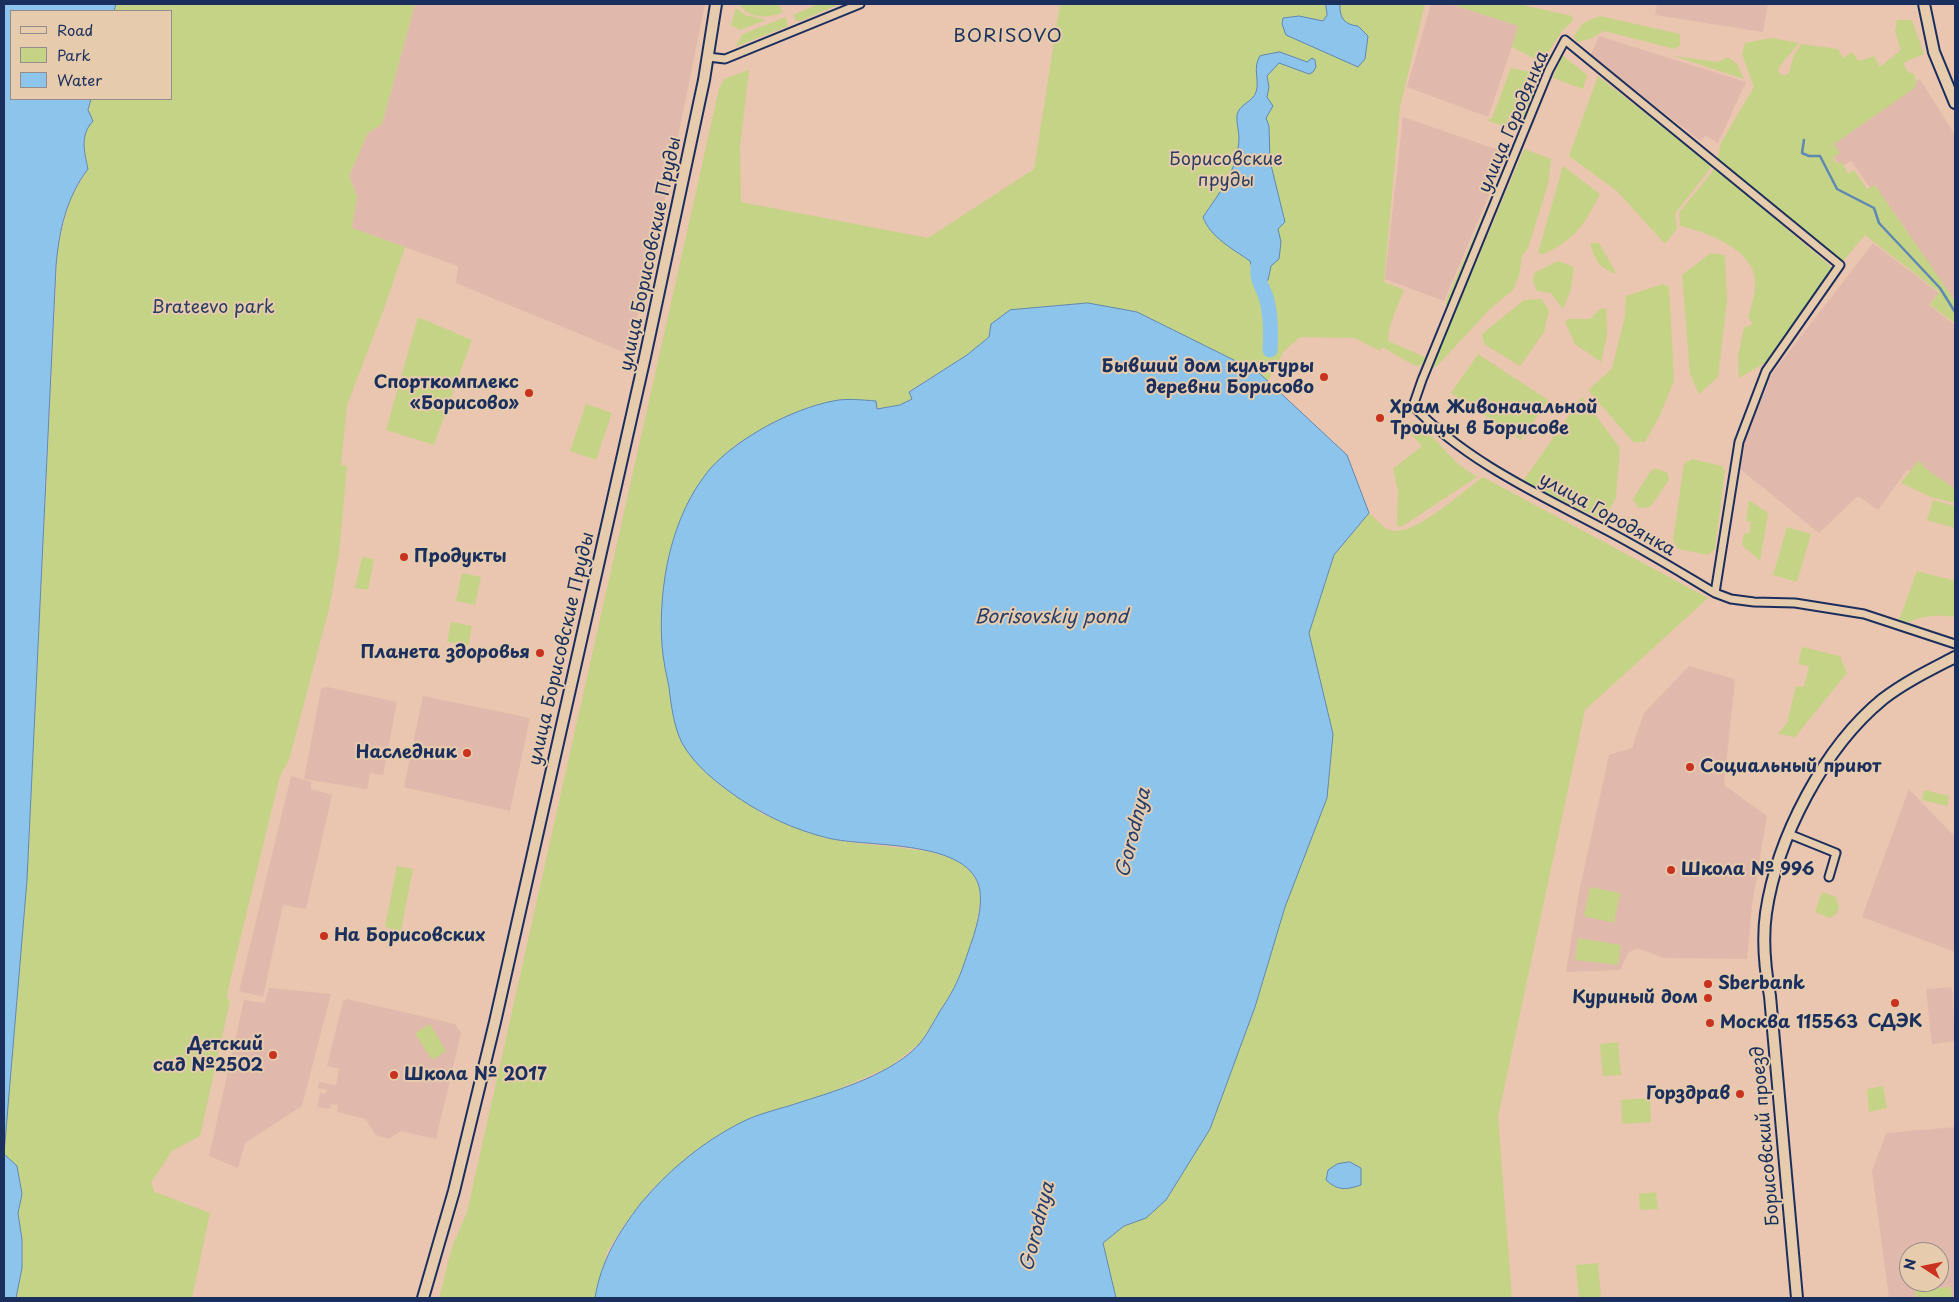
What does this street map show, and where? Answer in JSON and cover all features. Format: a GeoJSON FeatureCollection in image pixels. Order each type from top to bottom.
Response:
{"type":"FeatureCollection","features":[{"type":"Feature","properties":{"kind":"main road","name":"улица Борисовские Пруды"},"geometry":{"type":"LineString","coordinates":[[423,1298],[458,1176],[497,1013],[644,365],[708,57],[716,4]]}},
{"type":"Feature","properties":{"kind":"main road"},"geometry":{"type":"LineString","coordinates":[[1924,4],[1931,43],[1955,104]]}},
{"type":"Feature","properties":{"kind":"main road","name":"Борисовский проезд"},"geometry":{"type":"LineString","coordinates":[[1797,1298],[1770,996],[1765,967],[1766,912],[1775,870],[1814,783],[1849,733],[1897,688],[1955,657]]}},
{"type":"Feature","properties":{"kind":"street"},"geometry":{"type":"LineString","coordinates":[[708,57],[725,59],[860,4]]}},
{"type":"Feature","properties":{"kind":"street","name":"улица Городянка"},"geometry":{"type":"LineString","coordinates":[[1715,592],[1739,442],[1766,371],[1840,265],[1565,40],[1549,70],[1422,380],[1414,406],[1453,440],[1505,477],[1604,528],[1715,592],[1732,599],[1754,602],[1795,603],[1864,614],[1955,644]]}},
{"type":"Feature","properties":{"kind":"street"},"geometry":{"type":"LineString","coordinates":[[1790,834],[1836,853],[1829,877]]}},
{"type":"Feature","properties":{"kind":"shaded area"},"geometry":{"type":"Polygon","coordinates":[[[415,4],[705,4],[669,181],[628,354],[456,283],[458,266],[351,228],[357,196],[349,176],[368,133],[382,124],[415,4]]]}},
{"type":"Feature","properties":{"kind":"shaded area"},"geometry":{"type":"Polygon","coordinates":[[[1431,4],[1451,4],[1519,26],[1488,117],[1407,87],[1431,4]]]}},
{"type":"Feature","properties":{"kind":"shaded area"},"geometry":{"type":"Polygon","coordinates":[[[1657,4],[1768,4],[1763,32],[1655,15],[1657,4]]]}},
{"type":"Feature","properties":{"kind":"shaded area"},"geometry":{"type":"Polygon","coordinates":[[[1599,36],[1746,82],[1718,143],[1705,135],[1701,141],[1590,57],[1599,36]]]}},
{"type":"Feature","properties":{"kind":"shaded area"},"geometry":{"type":"Polygon","coordinates":[[[1920,79],[1955,135],[1955,306],[1851,161],[1841,167],[1823,142],[1920,79]]]}},
{"type":"Feature","properties":{"kind":"shaded area"},"geometry":{"type":"Polygon","coordinates":[[[1403,117],[1507,153],[1444,301],[1385,279],[1403,117]]]}},
{"type":"Feature","properties":{"kind":"shaded area"},"geometry":{"type":"Polygon","coordinates":[[[1873,243],[1939,293],[1929,305],[1955,325],[1955,499],[1907,470],[1878,510],[1858,496],[1819,533],[1740,469],[1744,443],[1771,375],[1873,243]]]}},
{"type":"Feature","properties":{"kind":"shaded area","name":"Школа № 996"},"geometry":{"type":"Polygon","coordinates":[[[1689,666],[1735,679],[1724,785],[1767,816],[1752,905],[1747,959],[1664,958],[1637,948],[1628,953],[1620,970],[1566,972],[1579,892],[1609,755],[1632,748],[1644,713],[1689,666]]]}},
{"type":"Feature","properties":{"kind":"shaded area"},"geometry":{"type":"Polygon","coordinates":[[[327,687],[397,702],[383,775],[370,773],[367,789],[304,779],[321,689],[327,687]]]}},
{"type":"Feature","properties":{"kind":"shaded area","name":"Наследник"},"geometry":{"type":"Polygon","coordinates":[[[423,696],[530,718],[510,811],[404,787],[423,696]]]}},
{"type":"Feature","properties":{"kind":"shaded area"},"geometry":{"type":"Polygon","coordinates":[[[291,776],[311,782],[311,789],[332,795],[306,909],[283,905],[263,997],[239,991],[291,776]]]}},
{"type":"Feature","properties":{"kind":"shaded area"},"geometry":{"type":"Polygon","coordinates":[[[1909,789],[1955,837],[1955,952],[1862,917],[1909,789]]]}},
{"type":"Feature","properties":{"kind":"shaded area"},"geometry":{"type":"Polygon","coordinates":[[[1952,987],[1955,1041],[1932,1044],[1926,989],[1952,987]]]}},
{"type":"Feature","properties":{"kind":"shaded area","name":"Детский сад №2502"},"geometry":{"type":"Polygon","coordinates":[[[269,988],[331,994],[302,1106],[245,1143],[238,1168],[209,1156],[244,1000],[265,1003],[269,988]]]}},
{"type":"Feature","properties":{"kind":"shaded area","name":"Школа № 2017"},"geometry":{"type":"Polygon","coordinates":[[[347,999],[455,1024],[461,1033],[436,1139],[401,1131],[389,1139],[376,1135],[365,1119],[337,1112],[338,1105],[331,1104],[330,1109],[317,1107],[320,1093],[325,1094],[327,1090],[318,1088],[319,1082],[336,1085],[339,1069],[327,1066],[343,1001],[347,999]]]}},
{"type":"Feature","properties":{"kind":"shaded area"},"geometry":{"type":"Polygon","coordinates":[[[1955,1127],[1955,1298],[1889,1298],[1872,1171],[1886,1133],[1955,1127]]]}},
{"type":"Feature","properties":{"kind":"green space","name":"Brateevo park"},"geometry":{"type":"Polygon","coordinates":[[[116,4],[415,4],[382,124],[368,133],[349,176],[357,196],[352,228],[405,247],[384,309],[347,405],[341,465],[347,466],[339,554],[329,609],[289,760],[280,776],[230,981],[227,998],[230,1001],[200,1136],[172,1151],[151,1183],[155,1192],[210,1213],[192,1298],[16,1298],[22,1268],[22,1240],[18,1213],[22,1194],[20,1177],[4,1154],[27,880],[58,244],[70,200],[88,169],[83,142],[91,100],[172,100],[172,10],[114,10],[116,4]]]}},
{"type":"Feature","properties":{"kind":"green space"},"geometry":{"type":"Polygon","coordinates":[[[739,4],[778,4],[783,12],[771,16],[753,15],[748,13],[739,4]]]}},
{"type":"Feature","properties":{"kind":"green space"},"geometry":{"type":"Polygon","coordinates":[[[818,4],[840,4],[800,21],[797,21],[793,15],[818,4]]]}},
{"type":"Feature","properties":{"kind":"green space","name":"Борисовские пруды"},"geometry":{"type":"Polygon","coordinates":[[[1060,4],[1425,4],[1400,107],[1384,282],[1404,290],[1390,325],[1388,341],[1427,358],[1426,363],[1416,366],[1382,347],[1380,351],[1355,338],[1300,337],[1284,351],[1268,381],[1258,372],[1137,312],[1113,308],[989,337],[967,355],[909,391],[912,399],[900,405],[876,409],[876,401],[837,400],[807,408],[735,445],[691,498],[676,530],[667,567],[662,645],[672,706],[681,741],[762,814],[825,838],[927,851],[958,860],[970,870],[978,884],[981,896],[975,933],[957,984],[920,1043],[889,1067],[834,1091],[655,1186],[624,1225],[607,1252],[595,1298],[439,1298],[452,1247],[467,1212],[719,89],[724,79],[749,70],[740,147],[741,202],[928,238],[1034,169],[1060,4]]]}},
{"type":"Feature","properties":{"kind":"green space"},"geometry":{"type":"Polygon","coordinates":[[[1451,4],[1518,4],[1572,16],[1573,21],[1562,31],[1543,60],[1533,58],[1512,47],[1518,26],[1451,4]]]}},
{"type":"Feature","properties":{"kind":"green space"},"geometry":{"type":"Polygon","coordinates":[[[736,8],[745,15],[766,20],[740,30],[731,25],[736,8]]]}},
{"type":"Feature","properties":{"kind":"green space"},"geometry":{"type":"Polygon","coordinates":[[[1600,16],[1680,34],[1680,45],[1675,49],[1604,31],[1590,39],[1577,42],[1574,36],[1583,23],[1600,16]]]}},
{"type":"Feature","properties":{"kind":"green space"},"geometry":{"type":"Polygon","coordinates":[[[786,17],[788,26],[735,47],[743,34],[786,17]]]}},
{"type":"Feature","properties":{"kind":"green space"},"geometry":{"type":"Polygon","coordinates":[[[1897,20],[1912,20],[1924,54],[1903,63],[1908,72],[1914,74],[1917,83],[1914,85],[1916,87],[1834,144],[1840,153],[1833,158],[1837,164],[1841,161],[1848,174],[1854,170],[1867,189],[1875,185],[1955,301],[1955,323],[1930,305],[1939,292],[1865,235],[1843,261],[1717,161],[1721,143],[1754,87],[1742,54],[1745,43],[1771,38],[1799,43],[1779,67],[1778,72],[1784,76],[1789,73],[1794,55],[1801,44],[1838,49],[1843,58],[1852,52],[1859,61],[1874,56],[1880,67],[1901,50],[1895,31],[1897,20]]]}},
{"type":"Feature","properties":{"kind":"green space"},"geometry":{"type":"Polygon","coordinates":[[[1562,55],[1587,75],[1583,89],[1553,78],[1562,55]]]}},
{"type":"Feature","properties":{"kind":"green space"},"geometry":{"type":"Polygon","coordinates":[[[1674,56],[1718,62],[1728,57],[1737,64],[1744,79],[1674,56]]]}},
{"type":"Feature","properties":{"kind":"green space"},"geometry":{"type":"Polygon","coordinates":[[[1511,68],[1531,72],[1538,79],[1526,118],[1511,112],[1505,127],[1487,120],[1492,118],[1511,68]]]}},
{"type":"Feature","properties":{"kind":"green space"},"geometry":{"type":"Polygon","coordinates":[[[1598,76],[1712,166],[1675,214],[1677,229],[1665,244],[1617,191],[1569,156],[1598,76]]]}},
{"type":"Feature","properties":{"kind":"green space"},"geometry":{"type":"Polygon","coordinates":[[[1524,149],[1551,159],[1548,184],[1528,248],[1522,256],[1519,276],[1513,290],[1490,309],[1437,366],[1432,368],[1524,149]]]}},
{"type":"Feature","properties":{"kind":"green space"},"geometry":{"type":"Polygon","coordinates":[[[1563,166],[1600,194],[1584,223],[1572,236],[1544,254],[1538,253],[1563,166]]]}},
{"type":"Feature","properties":{"kind":"green space"},"geometry":{"type":"Polygon","coordinates":[[[1715,168],[1834,269],[1765,363],[1739,378],[1738,356],[1744,328],[1753,324],[1748,317],[1755,288],[1752,268],[1737,250],[1726,243],[1702,232],[1680,226],[1679,213],[1715,168]]]}},
{"type":"Feature","properties":{"kind":"green space"},"geometry":{"type":"Polygon","coordinates":[[[1494,190],[1497,192],[1449,308],[1446,305],[1446,301],[1494,190]]]}},
{"type":"Feature","properties":{"kind":"green space"},"geometry":{"type":"Polygon","coordinates":[[[1590,243],[1599,243],[1617,274],[1599,263],[1590,243]]]}},
{"type":"Feature","properties":{"kind":"green space"},"geometry":{"type":"Polygon","coordinates":[[[1711,253],[1725,255],[1727,301],[1718,377],[1699,394],[1690,374],[1682,275],[1711,253]]]}},
{"type":"Feature","properties":{"kind":"green space"},"geometry":{"type":"Polygon","coordinates":[[[1558,261],[1574,267],[1571,289],[1563,309],[1551,293],[1537,291],[1533,281],[1534,273],[1558,261]]]}},
{"type":"Feature","properties":{"kind":"green space"},"geometry":{"type":"Polygon","coordinates":[[[1663,284],[1669,287],[1674,381],[1660,415],[1645,442],[1633,442],[1588,390],[1612,369],[1625,316],[1626,296],[1663,284]]]}},
{"type":"Feature","properties":{"kind":"green space"},"geometry":{"type":"Polygon","coordinates":[[[1541,299],[1549,310],[1544,332],[1520,366],[1484,344],[1482,334],[1524,300],[1541,299]]]}},
{"type":"Feature","properties":{"kind":"green space"},"geometry":{"type":"Polygon","coordinates":[[[1606,308],[1607,335],[1601,362],[1575,344],[1565,322],[1568,319],[1590,319],[1600,309],[1606,308]]]}},
{"type":"Feature","properties":{"kind":"green space"},"geometry":{"type":"Polygon","coordinates":[[[418,317],[472,340],[434,445],[386,430],[418,317]]]}},
{"type":"Feature","properties":{"kind":"green space"},"geometry":{"type":"Polygon","coordinates":[[[1478,354],[1548,400],[1521,440],[1451,393],[1478,354]]]}},
{"type":"Feature","properties":{"kind":"green space"},"geometry":{"type":"Polygon","coordinates":[[[1582,397],[1620,448],[1616,497],[1604,521],[1523,481],[1582,397]]]}},
{"type":"Feature","properties":{"kind":"green space"},"geometry":{"type":"Polygon","coordinates":[[[586,404],[612,413],[596,460],[570,451],[586,404]]]}},
{"type":"Feature","properties":{"kind":"green space"},"geometry":{"type":"Polygon","coordinates":[[[1408,422],[1422,426],[1458,464],[1477,477],[1401,527],[1397,525],[1398,491],[1393,469],[1422,446],[1405,428],[1408,422]]]}},
{"type":"Feature","properties":{"kind":"green space"},"geometry":{"type":"Polygon","coordinates":[[[1692,459],[1722,466],[1725,471],[1715,549],[1708,555],[1678,549],[1673,540],[1684,464],[1692,459]]]}},
{"type":"Feature","properties":{"kind":"green space"},"geometry":{"type":"Polygon","coordinates":[[[1919,460],[1930,472],[1955,489],[1955,503],[1931,497],[1901,483],[1919,460]]]}},
{"type":"Feature","properties":{"kind":"green space"},"geometry":{"type":"Polygon","coordinates":[[[1655,468],[1668,473],[1669,480],[1650,507],[1638,508],[1633,499],[1650,472],[1655,468]]]}},
{"type":"Feature","properties":{"kind":"green space"},"geometry":{"type":"Polygon","coordinates":[[[1483,477],[1708,598],[1585,710],[1498,1117],[1512,1298],[1116,1298],[1103,1243],[1124,1226],[1146,1218],[1166,1200],[1210,1129],[1255,1007],[1333,734],[1309,633],[1334,555],[1369,513],[1387,529],[1400,531],[1424,521],[1438,512],[1483,477]]]}},
{"type":"Feature","properties":{"kind":"green space"},"geometry":{"type":"Polygon","coordinates":[[[1749,500],[1768,513],[1760,561],[1742,545],[1744,533],[1749,534],[1751,522],[1746,521],[1749,500]]]}},
{"type":"Feature","properties":{"kind":"green space"},"geometry":{"type":"Polygon","coordinates":[[[1933,500],[1955,506],[1955,528],[1927,520],[1933,500]]]}},
{"type":"Feature","properties":{"kind":"green space"},"geometry":{"type":"Polygon","coordinates":[[[1787,527],[1811,534],[1797,582],[1773,575],[1787,527]]]}},
{"type":"Feature","properties":{"kind":"green space"},"geometry":{"type":"Polygon","coordinates":[[[362,557],[374,559],[368,590],[355,588],[362,557]]]}},
{"type":"Feature","properties":{"kind":"green space"},"geometry":{"type":"Polygon","coordinates":[[[1917,571],[1955,581],[1955,617],[1930,616],[1905,623],[1899,620],[1917,571]]]}},
{"type":"Feature","properties":{"kind":"green space"},"geometry":{"type":"Polygon","coordinates":[[[462,573],[481,577],[475,605],[456,601],[462,573]]]}},
{"type":"Feature","properties":{"kind":"green space"},"geometry":{"type":"Polygon","coordinates":[[[451,622],[472,626],[468,646],[447,642],[451,622]]]}},
{"type":"Feature","properties":{"kind":"green space"},"geometry":{"type":"Polygon","coordinates":[[[1802,647],[1840,656],[1847,673],[1795,737],[1778,734],[1787,723],[1796,686],[1804,687],[1809,666],[1798,664],[1802,647]]]}},
{"type":"Feature","properties":{"kind":"green space"},"geometry":{"type":"Polygon","coordinates":[[[1924,790],[1949,796],[1947,806],[1922,800],[1924,790]]]}},
{"type":"Feature","properties":{"kind":"green space"},"geometry":{"type":"Polygon","coordinates":[[[397,866],[413,869],[401,931],[385,927],[397,866]]]}},
{"type":"Feature","properties":{"kind":"green space"},"geometry":{"type":"Polygon","coordinates":[[[1590,887],[1620,893],[1614,923],[1584,916],[1590,887]]]}},
{"type":"Feature","properties":{"kind":"green space"},"geometry":{"type":"Polygon","coordinates":[[[1822,892],[1836,897],[1839,907],[1837,913],[1830,918],[1815,912],[1822,892]]]}},
{"type":"Feature","properties":{"kind":"green space"},"geometry":{"type":"Polygon","coordinates":[[[1578,938],[1621,945],[1618,965],[1575,960],[1578,938]]]}},
{"type":"Feature","properties":{"kind":"green space"},"geometry":{"type":"Polygon","coordinates":[[[430,1024],[446,1051],[432,1060],[415,1033],[430,1024]]]}},
{"type":"Feature","properties":{"kind":"green space"},"geometry":{"type":"Polygon","coordinates":[[[1618,1042],[1621,1075],[1603,1076],[1600,1044],[1618,1042]]]}},
{"type":"Feature","properties":{"kind":"green space"},"geometry":{"type":"Polygon","coordinates":[[[1883,1086],[1887,1108],[1869,1112],[1867,1089],[1883,1086]]]}},
{"type":"Feature","properties":{"kind":"green space"},"geometry":{"type":"Polygon","coordinates":[[[1650,1098],[1651,1122],[1622,1124],[1621,1100],[1650,1098]]]}},
{"type":"Feature","properties":{"kind":"green space"},"geometry":{"type":"Polygon","coordinates":[[[1656,1192],[1658,1209],[1640,1210],[1639,1194],[1656,1192]]]}},
{"type":"Feature","properties":{"kind":"green space"},"geometry":{"type":"Polygon","coordinates":[[[1598,1263],[1601,1298],[1579,1298],[1576,1265],[1598,1263]]]}},
{"type":"Feature","properties":{"kind":"green space"},"geometry":{"type":"Polygon","coordinates":[[[1949,1287],[1951,1287],[1952,1298],[1916,1298],[1915,1292],[1949,1292],[1949,1287]]]}},
{"type":"Feature","properties":{"kind":"water"},"geometry":{"type":"Polygon","coordinates":[[[4,4],[116,4],[114,10],[10,10],[10,100],[91,100],[88,110],[93,121],[86,132],[84,144],[88,169],[74,191],[65,215],[59,240],[56,266],[27,880],[4,1154],[4,4]]]}},
{"type":"Feature","properties":{"kind":"water"},"geometry":{"type":"Polygon","coordinates":[[[1326,4],[1340,4],[1344,20],[1358,26],[1368,36],[1365,59],[1358,67],[1286,35],[1282,24],[1283,18],[1299,16],[1323,21],[1327,15],[1326,4]]]}},
{"type":"Feature","properties":{"kind":"water"},"geometry":{"type":"Polygon","coordinates":[[[1280,52],[1307,62],[1312,58],[1315,60],[1316,67],[1309,74],[1279,63],[1267,76],[1269,87],[1267,97],[1273,106],[1266,118],[1269,126],[1270,161],[1285,222],[1278,229],[1281,242],[1279,259],[1271,266],[1268,280],[1257,287],[1250,261],[1216,237],[1203,217],[1216,199],[1232,170],[1238,150],[1237,115],[1240,108],[1256,92],[1258,60],[1260,56],[1280,52]]]}},
{"type":"Feature","properties":{"kind":"water","name":"Borisovskiy pond"},"geometry":{"type":"Polygon","coordinates":[[[1088,303],[1137,312],[1258,372],[1347,455],[1369,513],[1334,555],[1309,633],[1333,734],[1327,798],[1285,907],[1255,1007],[1210,1129],[1166,1200],[1146,1218],[1124,1226],[1103,1243],[1116,1298],[595,1298],[601,1272],[625,1225],[641,1203],[686,1158],[712,1139],[747,1120],[866,1079],[897,1063],[921,1042],[948,999],[963,968],[974,936],[980,909],[980,891],[973,874],[958,862],[939,854],[916,848],[845,841],[816,835],[792,827],[737,797],[706,773],[687,751],[679,737],[673,716],[663,656],[661,622],[662,599],[670,552],[685,508],[710,469],[735,446],[766,426],[800,411],[838,400],[876,401],[877,409],[900,405],[912,399],[909,392],[967,355],[989,337],[991,324],[1010,310],[1088,303]]]}},
{"type":"Feature","properties":{"kind":"water"},"geometry":{"type":"Polygon","coordinates":[[[4,1154],[17,1166],[22,1194],[18,1213],[22,1240],[22,1268],[16,1298],[4,1298],[4,1154]]]}},
{"type":"Feature","properties":{"kind":"water"},"geometry":{"type":"Polygon","coordinates":[[[1350,1162],[1361,1168],[1361,1185],[1351,1188],[1338,1188],[1326,1180],[1328,1170],[1337,1164],[1350,1162]]]}},
{"type":"Feature","properties":{"kind":"waterway"},"geometry":{"type":"LineString","coordinates":[[1804,140],[1802,153],[1809,156],[1820,156],[1837,189],[1874,208],[1879,223],[1940,288],[1955,312]]}},
{"type":"Feature","properties":{"kind":"waterway","name":"Gorodnya"},"geometry":{"type":"LineString","coordinates":[[1258,266],[1259,278],[1269,310],[1270,350]]}},
{"type":"Feature","properties":{"kind":"place","name":"Бывший дом культуры деревни Борисово"},"geometry":{"type":"Point","coordinates":[1324,377]}},
{"type":"Feature","properties":{"kind":"place","name":"Спорткомплекс «Борисово»"},"geometry":{"type":"Point","coordinates":[529,393]}},
{"type":"Feature","properties":{"kind":"place","name":"Храм Живоначальной Троицы в Борисове"},"geometry":{"type":"Point","coordinates":[1380,418]}},
{"type":"Feature","properties":{"kind":"place","name":"Продукты"},"geometry":{"type":"Point","coordinates":[404,557]}},
{"type":"Feature","properties":{"kind":"place","name":"Планета здоровья"},"geometry":{"type":"Point","coordinates":[540,653]}},
{"type":"Feature","properties":{"kind":"place","name":"Наследник"},"geometry":{"type":"Point","coordinates":[467,753]}},
{"type":"Feature","properties":{"kind":"place","name":"Социальный приют"},"geometry":{"type":"Point","coordinates":[1690,767]}},
{"type":"Feature","properties":{"kind":"place","name":"Школа № 996"},"geometry":{"type":"Point","coordinates":[1671,870]}},
{"type":"Feature","properties":{"kind":"place","name":"На Борисовских"},"geometry":{"type":"Point","coordinates":[324,936]}},
{"type":"Feature","properties":{"kind":"place","name":"Sberbank"},"geometry":{"type":"Point","coordinates":[1708,984]}},
{"type":"Feature","properties":{"kind":"place","name":"Куриный дом"},"geometry":{"type":"Point","coordinates":[1708,998]}},
{"type":"Feature","properties":{"kind":"place","name":"СДЭК"},"geometry":{"type":"Point","coordinates":[1895,1003]}},
{"type":"Feature","properties":{"kind":"place","name":"Москва 115563"},"geometry":{"type":"Point","coordinates":[1710,1023]}},
{"type":"Feature","properties":{"kind":"place","name":"Детский сад №2502"},"geometry":{"type":"Point","coordinates":[273,1055]}},
{"type":"Feature","properties":{"kind":"place","name":"Школа № 2017"},"geometry":{"type":"Point","coordinates":[394,1075]}},
{"type":"Feature","properties":{"kind":"place","name":"Горздрав"},"geometry":{"type":"Point","coordinates":[1740,1094]}},
{"type":"Feature","properties":{"kind":"district","name":"BORISOVO"},"geometry":{"type":"Point","coordinates":[1008,37]}}]}
